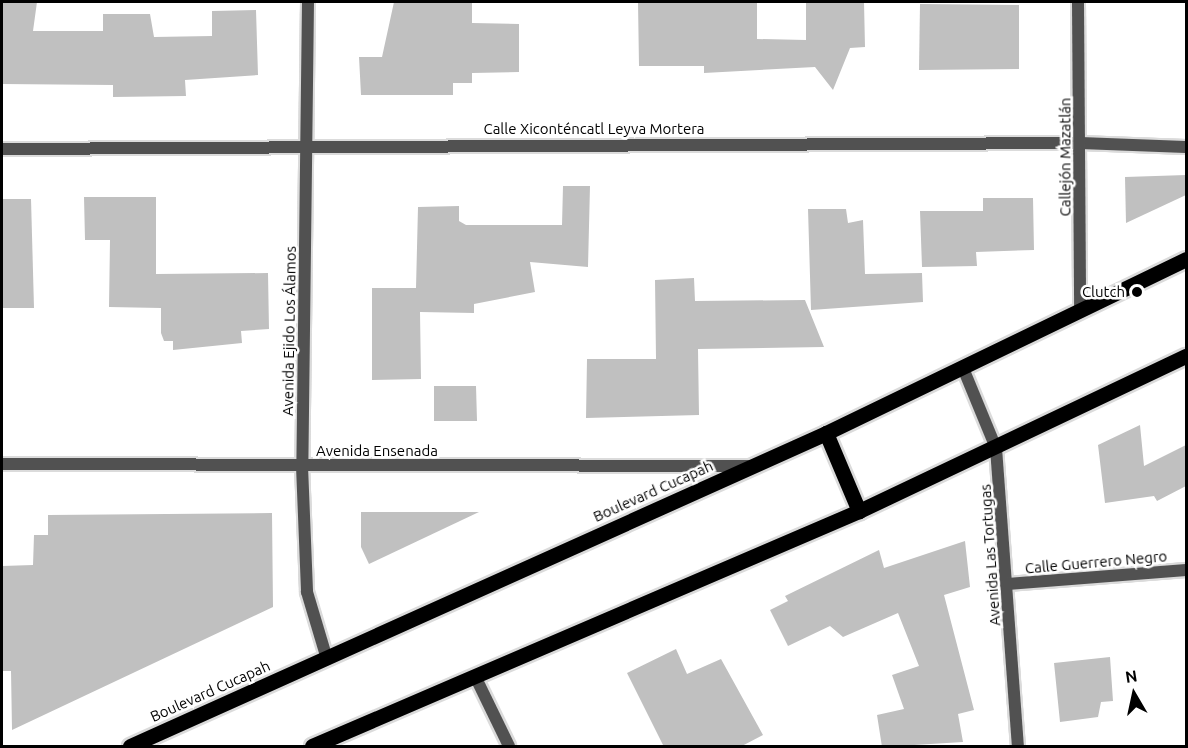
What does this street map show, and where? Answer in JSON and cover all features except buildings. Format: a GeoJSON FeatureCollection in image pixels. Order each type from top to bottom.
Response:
{"type":"FeatureCollection","features":[{"type":"Feature","properties":{"kind":"main road","name":"Boulevard Cucapah"},"geometry":{"type":"LineString","coordinates":[[130,747],[826,433],[1186,259]]}},
{"type":"Feature","properties":{"kind":"main road"},"geometry":{"type":"LineString","coordinates":[[312,747],[859,510],[996,448],[1186,356]]}},
{"type":"Feature","properties":{"kind":"main road"},"geometry":{"type":"LineString","coordinates":[[826,433],[859,510]]}},
{"type":"Feature","properties":{"kind":"street","name":"Avenida Ejido Los Álamos"},"geometry":{"type":"LineString","coordinates":[[308,2],[302,466],[307,592],[327,659]]}},
{"type":"Feature","properties":{"kind":"street","name":"Callejón Mazatlán"},"geometry":{"type":"LineString","coordinates":[[1078,2],[1080,311]]}},
{"type":"Feature","properties":{"kind":"street","name":"Calle Xiconténcatl Leyva Mortera"},"geometry":{"type":"LineString","coordinates":[[2,149],[306,145],[1080,143],[1186,147]]}},
{"type":"Feature","properties":{"kind":"street","name":"Avenida Las Tortugas"},"geometry":{"type":"LineString","coordinates":[[963,368],[996,448],[1018,747]]}},
{"type":"Feature","properties":{"kind":"street","name":"Avenida Ensenada"},"geometry":{"type":"LineString","coordinates":[[2,464],[753,466]]}},
{"type":"Feature","properties":{"kind":"street","name":"Calle Guerrero Negro"},"geometry":{"type":"LineString","coordinates":[[1007,584],[1186,570]]}},
{"type":"Feature","properties":{"kind":"street"},"geometry":{"type":"LineString","coordinates":[[475,676],[509,747]]}},
{"type":"Feature","properties":{"kind":"place","name":"Clutch"},"geometry":{"type":"Point","coordinates":[1137,292]}}]}
